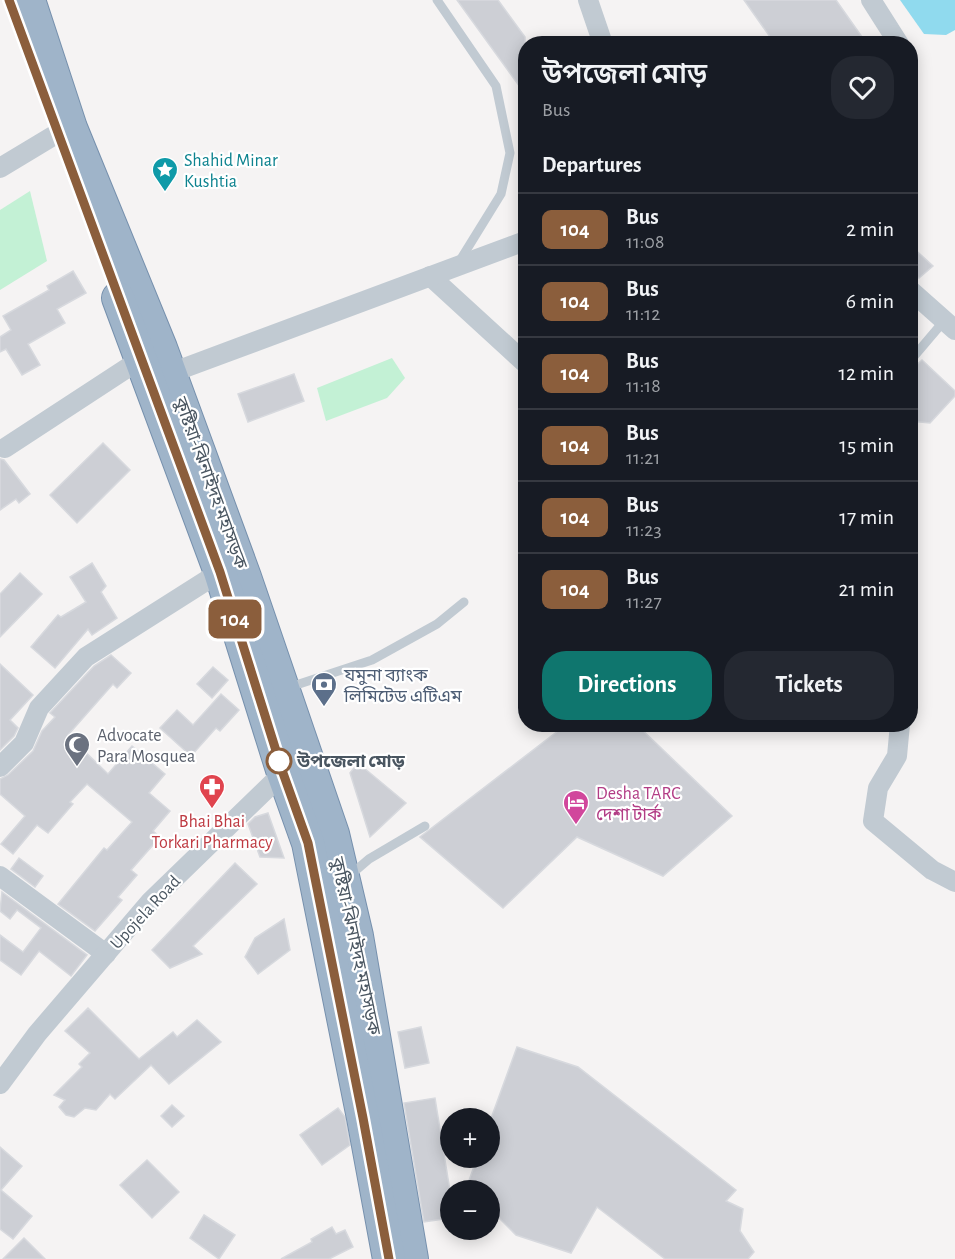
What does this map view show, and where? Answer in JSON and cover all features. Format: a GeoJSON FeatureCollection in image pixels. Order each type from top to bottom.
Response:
{"type":"FeatureCollection","features":[{"type":"Feature","properties":{"kind":"highway","name":"কুষ্টিয়া-ঝিনাইদহ মহাসড়ক"},"geometry":{"type":"LineString","coordinates":[[9,0],[58,134],[153,372],[245,577],[283,689],[308,843],[389,1259]]}},
{"type":"Feature","properties":{"kind":"highway","name":"কুষ্টিয়া-ঝিনাইদহ মহাসড়ক"},"geometry":{"type":"LineString","coordinates":[[29,0],[220,572],[297,768],[333,834],[357,936],[412,1259]]}},
{"type":"Feature","properties":{"kind":"street"},"geometry":{"type":"LineString","coordinates":[[588,0],[600,36]]}},
{"type":"Feature","properties":{"kind":"street"},"geometry":{"type":"LineString","coordinates":[[871,0],[894,36]]}},
{"type":"Feature","properties":{"kind":"street"},"geometry":{"type":"LineString","coordinates":[[0,168],[58,134]]}},
{"type":"Feature","properties":{"kind":"street"},"geometry":{"type":"LineString","coordinates":[[5,448],[153,372],[518,244]]}},
{"type":"Feature","properties":{"kind":"street"},"geometry":{"type":"LineString","coordinates":[[430,276],[518,357]]}},
{"type":"Feature","properties":{"kind":"street"},"geometry":{"type":"LineString","coordinates":[[918,296],[952,320]]}},
{"type":"Feature","properties":{"kind":"street"},"geometry":{"type":"LineString","coordinates":[[0,767],[24,743],[39,708],[86,657],[220,572]]}},
{"type":"Feature","properties":{"kind":"street"},"geometry":{"type":"LineString","coordinates":[[899,732],[897,756],[878,788],[873,820],[932,870],[955,882]]}},
{"type":"Feature","properties":{"kind":"street","name":"Upojela Road"},"geometry":{"type":"LineString","coordinates":[[0,1084],[37,1034],[150,902],[297,768]]}},
{"type":"Feature","properties":{"kind":"street"},"geometry":{"type":"LineString","coordinates":[[0,876],[106,954]]}},
{"type":"Feature","properties":{"kind":"lane"},"geometry":{"type":"LineString","coordinates":[[437,0],[496,86],[510,153],[501,194],[456,266]]}},
{"type":"Feature","properties":{"kind":"lane"},"geometry":{"type":"LineString","coordinates":[[918,353],[952,320]]}},
{"type":"Feature","properties":{"kind":"lane"},"geometry":{"type":"LineString","coordinates":[[283,689],[372,660],[437,624],[464,602]]}},
{"type":"Feature","properties":{"kind":"lane"},"geometry":{"type":"LineString","coordinates":[[344,880],[369,859],[425,826]]}},
{"type":"Feature","properties":{"kind":"green space"},"geometry":{"type":"Polygon","coordinates":[[[30,191],[47,261],[0,290],[0,210],[30,191]]]}},
{"type":"Feature","properties":{"kind":"green space"},"geometry":{"type":"Polygon","coordinates":[[[392,358],[405,378],[387,398],[326,421],[317,388],[392,358]]]}},
{"type":"Feature","properties":{"kind":"water"},"geometry":{"type":"Polygon","coordinates":[[[900,0],[955,0],[955,30],[946,35],[924,34],[900,0]]]}},
{"type":"Feature","properties":{"kind":"building"},"geometry":{"type":"Polygon","coordinates":[[[457,0],[498,0],[524,36],[518,36],[518,84],[457,0]]]}},
{"type":"Feature","properties":{"kind":"building"},"geometry":{"type":"Polygon","coordinates":[[[744,0],[836,0],[861,36],[769,36],[744,0]]]}},
{"type":"Feature","properties":{"kind":"building"},"geometry":{"type":"Polygon","coordinates":[[[918,252],[933,266],[918,277],[918,252]]]}},
{"type":"Feature","properties":{"kind":"building"},"geometry":{"type":"Polygon","coordinates":[[[73,271],[86,293],[57,309],[65,323],[28,344],[40,365],[22,375],[6,349],[0,352],[0,337],[11,330],[3,316],[49,290],[47,286],[73,271]]]}},
{"type":"Feature","properties":{"kind":"building"},"geometry":{"type":"Polygon","coordinates":[[[922,360],[955,391],[955,396],[930,423],[918,422],[918,364],[922,360]]]}},
{"type":"Feature","properties":{"kind":"building"},"geometry":{"type":"Polygon","coordinates":[[[294,374],[304,401],[248,422],[238,394],[294,374]]]}},
{"type":"Feature","properties":{"kind":"building"},"geometry":{"type":"Polygon","coordinates":[[[103,443],[130,470],[77,523],[50,495],[103,443]]]}},
{"type":"Feature","properties":{"kind":"building"},"geometry":{"type":"Polygon","coordinates":[[[0,459],[4,460],[30,494],[19,503],[16,499],[0,510],[0,459]]]}},
{"type":"Feature","properties":{"kind":"building"},"geometry":{"type":"Polygon","coordinates":[[[92,563],[106,586],[101,592],[117,618],[92,635],[88,629],[55,668],[31,647],[58,615],[61,617],[86,602],[70,577],[92,563]]]}},
{"type":"Feature","properties":{"kind":"building"},"geometry":{"type":"Polygon","coordinates":[[[20,573],[42,594],[0,637],[0,594],[20,573]]]}},
{"type":"Feature","properties":{"kind":"building"},"geometry":{"type":"Polygon","coordinates":[[[111,655],[131,673],[117,688],[113,684],[68,735],[108,774],[132,746],[165,774],[149,793],[170,811],[153,831],[160,837],[131,870],[137,875],[118,897],[122,900],[95,931],[58,904],[104,848],[107,850],[132,822],[87,784],[70,802],[73,804],[48,833],[37,825],[13,854],[1,844],[25,816],[0,794],[0,779],[8,775],[33,751],[42,731],[55,717],[50,713],[94,666],[111,655]]]}},
{"type":"Feature","properties":{"kind":"building"},"geometry":{"type":"Polygon","coordinates":[[[0,664],[33,695],[10,720],[18,728],[14,736],[0,750],[0,664]]]}},
{"type":"Feature","properties":{"kind":"building"},"geometry":{"type":"Polygon","coordinates":[[[213,667],[228,680],[212,698],[197,684],[213,667]]]}},
{"type":"Feature","properties":{"kind":"building"},"geometry":{"type":"Polygon","coordinates":[[[221,694],[239,710],[220,731],[216,728],[191,756],[160,728],[177,710],[193,725],[221,694]]]}},
{"type":"Feature","properties":{"kind":"building","name":"Desha TARC দেশা টার্ক"},"geometry":{"type":"Polygon","coordinates":[[[557,732],[644,732],[732,816],[663,876],[577,837],[503,908],[420,837],[557,732]]]}},
{"type":"Feature","properties":{"kind":"building"},"geometry":{"type":"Polygon","coordinates":[[[358,763],[406,803],[370,837],[350,773],[358,763]]]}},
{"type":"Feature","properties":{"kind":"building"},"geometry":{"type":"Polygon","coordinates":[[[268,813],[284,858],[260,857],[248,824],[255,817],[268,813]]]}},
{"type":"Feature","properties":{"kind":"building"},"geometry":{"type":"Polygon","coordinates":[[[19,858],[43,876],[35,887],[11,869],[19,858]]]}},
{"type":"Feature","properties":{"kind":"building"},"geometry":{"type":"Polygon","coordinates":[[[235,863],[257,884],[193,946],[202,954],[170,968],[152,950],[235,863]]]}},
{"type":"Feature","properties":{"kind":"building"},"geometry":{"type":"Polygon","coordinates":[[[2,892],[87,955],[71,976],[39,951],[21,975],[0,960],[0,935],[23,952],[41,928],[17,910],[10,919],[0,911],[2,892]]]}},
{"type":"Feature","properties":{"kind":"building"},"geometry":{"type":"Polygon","coordinates":[[[284,919],[290,950],[258,974],[245,957],[255,938],[284,919]]]}},
{"type":"Feature","properties":{"kind":"building"},"geometry":{"type":"Polygon","coordinates":[[[88,1008],[139,1059],[173,1032],[177,1037],[197,1020],[221,1042],[169,1084],[151,1065],[115,1099],[110,1094],[96,1110],[85,1108],[74,1117],[66,1115],[59,1107],[65,1100],[54,1095],[82,1067],[79,1064],[90,1053],[65,1031],[88,1008]]]}},
{"type":"Feature","properties":{"kind":"building"},"geometry":{"type":"Polygon","coordinates":[[[421,1027],[429,1063],[405,1068],[398,1032],[421,1027]]]}},
{"type":"Feature","properties":{"kind":"building"},"geometry":{"type":"Polygon","coordinates":[[[517,1047],[578,1067],[736,1190],[726,1201],[743,1209],[740,1231],[754,1252],[748,1259],[665,1259],[597,1207],[571,1253],[516,1235],[500,1219],[500,1180],[469,1180],[473,1168],[500,1168],[500,1108],[495,1108],[517,1047]]]}},
{"type":"Feature","properties":{"kind":"building"},"geometry":{"type":"Polygon","coordinates":[[[435,1098],[440,1129],[440,1168],[446,1168],[448,1180],[440,1180],[440,1220],[424,1222],[404,1103],[435,1098]]]}},
{"type":"Feature","properties":{"kind":"building"},"geometry":{"type":"Polygon","coordinates":[[[172,1105],[184,1116],[172,1127],[161,1116],[172,1105]]]}},
{"type":"Feature","properties":{"kind":"building"},"geometry":{"type":"Polygon","coordinates":[[[338,1108],[345,1117],[350,1145],[322,1165],[300,1135],[338,1108]]]}},
{"type":"Feature","properties":{"kind":"building"},"geometry":{"type":"Polygon","coordinates":[[[0,1147],[22,1166],[1,1190],[32,1216],[13,1239],[0,1229],[0,1147]]]}},
{"type":"Feature","properties":{"kind":"building"},"geometry":{"type":"Polygon","coordinates":[[[147,1160],[179,1192],[152,1218],[120,1185],[147,1160]]]}},
{"type":"Feature","properties":{"kind":"building"},"geometry":{"type":"Polygon","coordinates":[[[204,1215],[235,1235],[219,1259],[190,1238],[204,1215]]]}},
{"type":"Feature","properties":{"kind":"building"},"geometry":{"type":"Polygon","coordinates":[[[332,1227],[336,1234],[345,1230],[353,1247],[329,1259],[281,1259],[312,1242],[311,1239],[332,1227]]]}},
{"type":"Feature","properties":{"kind":"building"},"geometry":{"type":"Polygon","coordinates":[[[24,1238],[45,1259],[3,1259],[24,1238]]]}},
{"type":"Feature","properties":{"kind":"bus line","name":"104"},"geometry":{"type":"LineString","coordinates":[[9,0],[220,572],[283,773],[308,843],[389,1259]]}},
{"type":"Feature","properties":{"kind":"place","name":"Shahid Minar Kushtia"},"geometry":{"type":"Point","coordinates":[165,193]}},
{"type":"Feature","properties":{"kind":"place","name":"যমুনা ব্যাংক লিমিটেড এটিএম"},"geometry":{"type":"Point","coordinates":[324,708]}},
{"type":"Feature","properties":{"kind":"place","name":"উপজেলা মোড়"},"geometry":{"type":"Point","coordinates":[279,761]}},
{"type":"Feature","properties":{"kind":"place","name":"Advocate Para Mosquea"},"geometry":{"type":"Point","coordinates":[77,768]}},
{"type":"Feature","properties":{"kind":"place","name":"Bhai Bhai Torkari Pharmacy"},"geometry":{"type":"Point","coordinates":[212,810]}},
{"type":"Feature","properties":{"kind":"place","name":"Desha TARC দেশা টার্ক"},"geometry":{"type":"Point","coordinates":[576,826]}}]}
